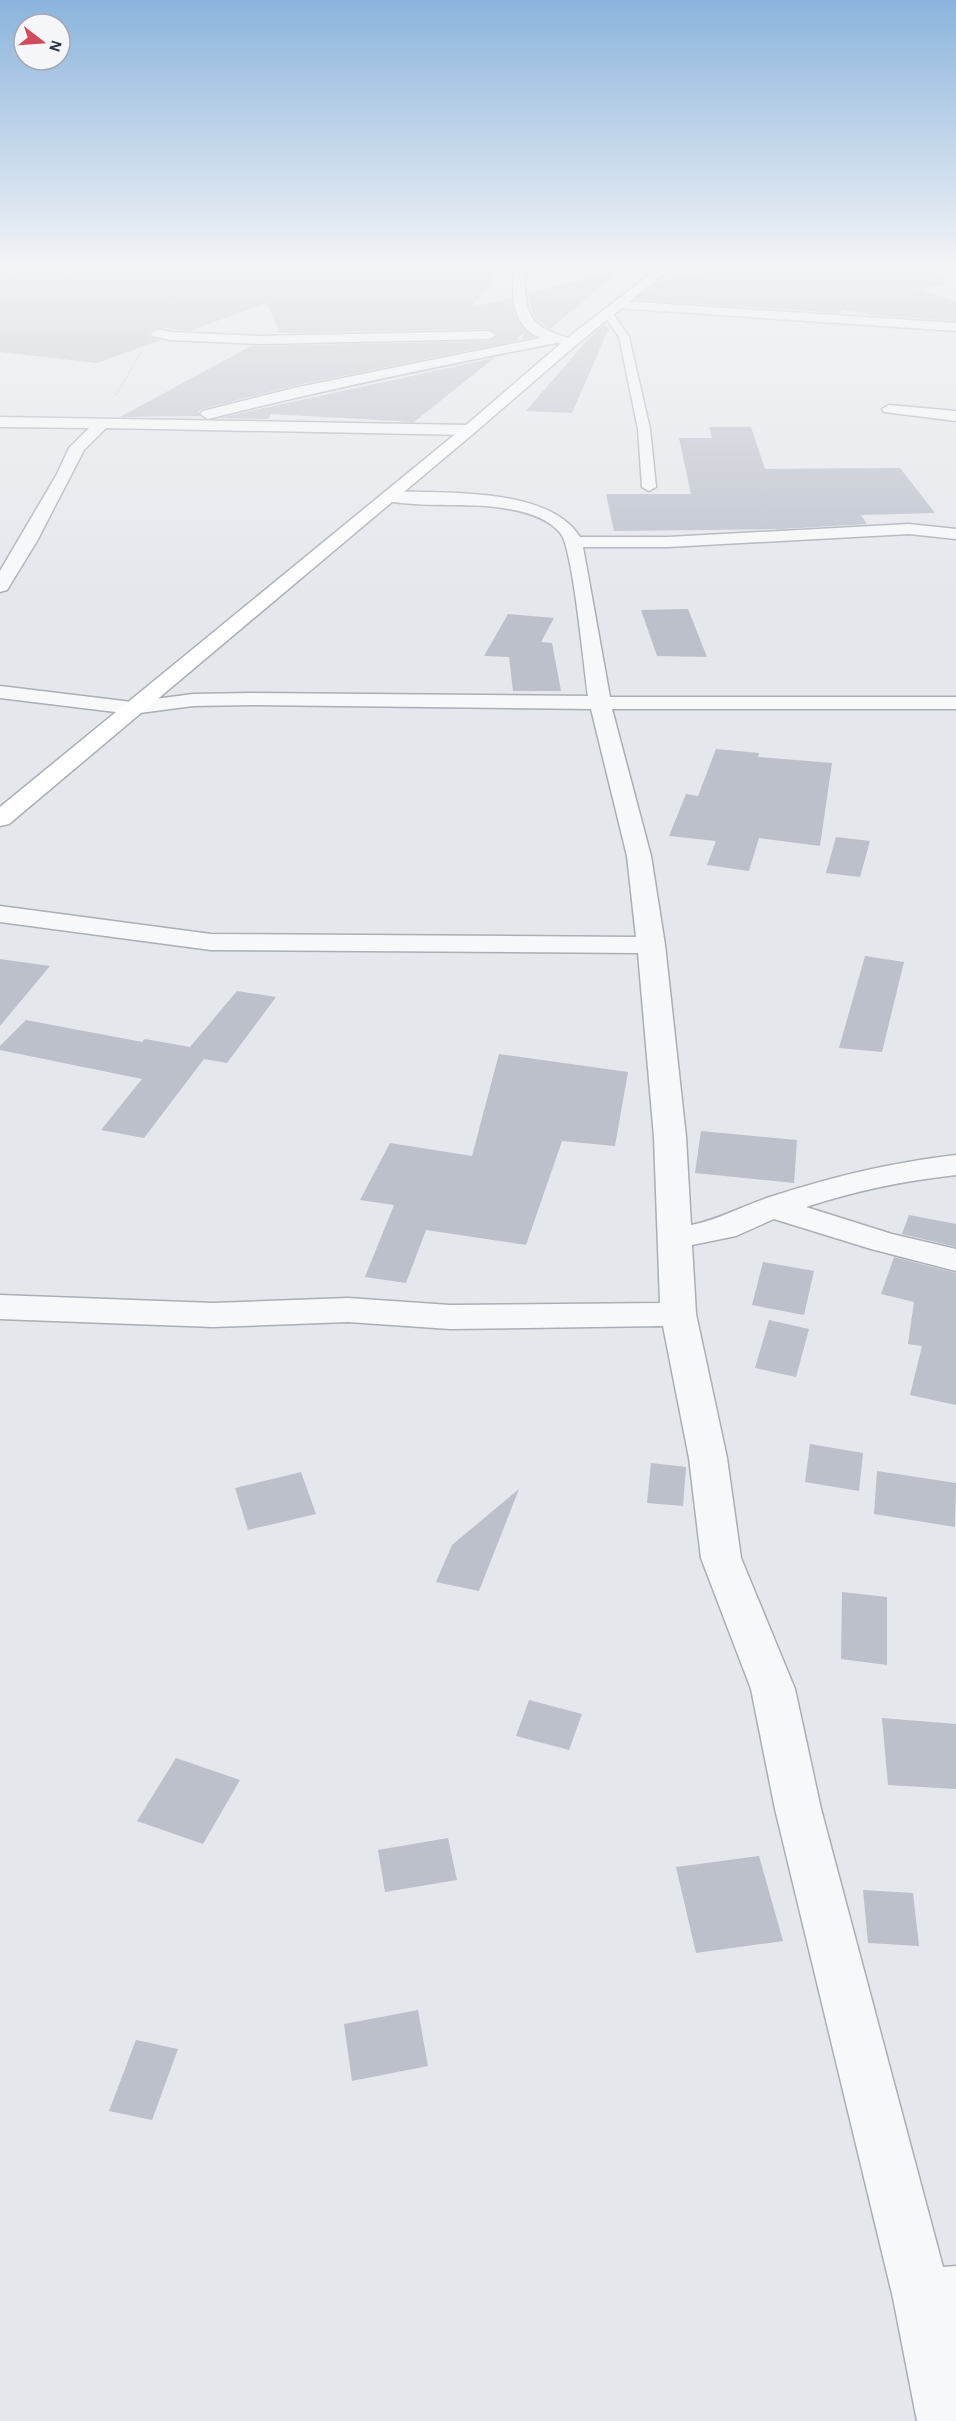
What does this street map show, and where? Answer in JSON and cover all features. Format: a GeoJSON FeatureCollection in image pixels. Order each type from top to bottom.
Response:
{"type":"FeatureCollection","features":[{"type":"Feature","properties":{"kind":"street"},"geometry":{"type":"LineString","coordinates":[[150,424],[219,412],[363,377]]}},
{"type":"Feature","properties":{"kind":"street"},"geometry":{"type":"LineString","coordinates":[[0,819],[469,430],[525,377]]}},
{"type":"Feature","properties":{"kind":"street"},"geometry":{"type":"LineString","coordinates":[[889,409],[956,416]]}},
{"type":"Feature","properties":{"kind":"street"},"geometry":{"type":"LineString","coordinates":[[0,422],[469,430]]}},
{"type":"Feature","properties":{"kind":"street"},"geometry":{"type":"LineString","coordinates":[[0,586],[28,541],[65,474],[77,447],[102,424]]}},
{"type":"Feature","properties":{"kind":"street"},"geometry":{"type":"LineString","coordinates":[[390,496],[488,501],[529,508],[550,517],[566,529],[573,542],[585,595],[600,703],[639,856],[651,945],[670,1137],[678,1314],[708,1458],[721,1558],[773,1689],[798,1809],[939,2297],[947,2421]]}},
{"type":"Feature","properties":{"kind":"street"},"geometry":{"type":"LineString","coordinates":[[573,542],[668,542],[909,529],[956,534]]}},
{"type":"Feature","properties":{"kind":"street"},"geometry":{"type":"LineString","coordinates":[[0,692],[137,707],[193,700],[251,699],[600,703],[956,703]]}},
{"type":"Feature","properties":{"kind":"street"},"geometry":{"type":"LineString","coordinates":[[0,914],[211,942],[651,945]]}},
{"type":"Feature","properties":{"kind":"street"},"geometry":{"type":"LineString","coordinates":[[675,1238],[724,1229],[772,1207],[843,1184],[901,1170],[956,1165]]}},
{"type":"Feature","properties":{"kind":"street"},"geometry":{"type":"LineString","coordinates":[[772,1207],[883,1242],[956,1260]]}},
{"type":"Feature","properties":{"kind":"street"},"geometry":{"type":"LineString","coordinates":[[0,1306],[213,1315],[348,1310],[450,1317],[678,1314]]}},
{"type":"Feature","properties":{"kind":"lane"},"geometry":{"type":"LineString","coordinates":[[633,377],[644,429],[649,487]]}},
{"type":"Feature","properties":{"kind":"path"},"geometry":{"type":"LineString","coordinates":[[102,424],[125,377]]}},
{"type":"Feature","properties":{"kind":"building"},"geometry":{"type":"Polygon","coordinates":[[[194,377],[337,377],[202,409],[198,412],[199,416],[120,417],[194,377]]]}},
{"type":"Feature","properties":{"kind":"building"},"geometry":{"type":"Polygon","coordinates":[[[407,377],[470,377],[414,422],[271,414],[268,419],[219,418],[407,377]]]}},
{"type":"Feature","properties":{"kind":"building"},"geometry":{"type":"Polygon","coordinates":[[[555,377],[588,377],[572,413],[526,411],[555,377]]]}},
{"type":"Feature","properties":{"kind":"building"},"geometry":{"type":"Polygon","coordinates":[[[709,427],[751,427],[765,469],[900,468],[935,513],[861,515],[867,524],[782,529],[614,531],[606,494],[691,494],[679,438],[712,438],[709,427]]]}},
{"type":"Feature","properties":{"kind":"building"},"geometry":{"type":"Polygon","coordinates":[[[688,609],[707,657],[657,656],[641,610],[688,609]]]}},
{"type":"Feature","properties":{"kind":"building"},"geometry":{"type":"Polygon","coordinates":[[[508,614],[554,618],[541,642],[552,643],[561,691],[513,691],[509,657],[484,656],[508,614]]]}},
{"type":"Feature","properties":{"kind":"building"},"geometry":{"type":"Polygon","coordinates":[[[716,749],[759,753],[758,757],[832,763],[820,846],[759,838],[749,871],[707,865],[716,841],[669,836],[686,794],[698,796],[716,749]]]}},
{"type":"Feature","properties":{"kind":"building"},"geometry":{"type":"Polygon","coordinates":[[[836,837],[870,841],[860,877],[826,873],[836,837]]]}},
{"type":"Feature","properties":{"kind":"building"},"geometry":{"type":"Polygon","coordinates":[[[865,956],[904,962],[882,1052],[839,1048],[865,956]]]}},
{"type":"Feature","properties":{"kind":"building"},"geometry":{"type":"Polygon","coordinates":[[[0,959],[50,966],[0,1026],[0,959]]]}},
{"type":"Feature","properties":{"kind":"building"},"geometry":{"type":"Polygon","coordinates":[[[237,991],[276,997],[227,1063],[204,1059],[144,1138],[101,1130],[142,1079],[0,1050],[0,1046],[26,1020],[142,1042],[145,1039],[190,1047],[237,991]]]}},
{"type":"Feature","properties":{"kind":"building"},"geometry":{"type":"Polygon","coordinates":[[[499,1054],[628,1072],[615,1146],[562,1141],[526,1245],[426,1230],[406,1283],[365,1277],[394,1205],[360,1200],[390,1143],[472,1156],[499,1054]]]}},
{"type":"Feature","properties":{"kind":"building"},"geometry":{"type":"Polygon","coordinates":[[[701,1131],[797,1140],[794,1183],[695,1173],[701,1131]]]}},
{"type":"Feature","properties":{"kind":"building"},"geometry":{"type":"Polygon","coordinates":[[[909,1215],[956,1224],[956,1247],[902,1234],[909,1215]]]}},
{"type":"Feature","properties":{"kind":"building"},"geometry":{"type":"Polygon","coordinates":[[[894,1257],[956,1273],[956,1405],[910,1395],[922,1346],[908,1344],[914,1302],[881,1294],[894,1257]]]}},
{"type":"Feature","properties":{"kind":"building"},"geometry":{"type":"Polygon","coordinates":[[[763,1262],[814,1271],[804,1315],[752,1305],[763,1262]]]}},
{"type":"Feature","properties":{"kind":"building"},"geometry":{"type":"Polygon","coordinates":[[[769,1320],[809,1329],[796,1377],[755,1368],[769,1320]]]}},
{"type":"Feature","properties":{"kind":"building"},"geometry":{"type":"Polygon","coordinates":[[[810,1444],[863,1453],[859,1491],[805,1482],[810,1444]]]}},
{"type":"Feature","properties":{"kind":"building"},"geometry":{"type":"Polygon","coordinates":[[[651,1463],[686,1467],[683,1506],[647,1503],[651,1463]]]}},
{"type":"Feature","properties":{"kind":"building"},"geometry":{"type":"Polygon","coordinates":[[[877,1471],[956,1483],[955,1527],[874,1514],[877,1471]]]}},
{"type":"Feature","properties":{"kind":"building"},"geometry":{"type":"Polygon","coordinates":[[[301,1472],[316,1514],[248,1530],[235,1488],[301,1472]]]}},
{"type":"Feature","properties":{"kind":"building"},"geometry":{"type":"Polygon","coordinates":[[[519,1489],[479,1591],[436,1582],[452,1545],[519,1489]]]}},
{"type":"Feature","properties":{"kind":"building"},"geometry":{"type":"Polygon","coordinates":[[[842,1592],[887,1597],[887,1665],[841,1659],[842,1592]]]}},
{"type":"Feature","properties":{"kind":"building"},"geometry":{"type":"Polygon","coordinates":[[[529,1700],[582,1714],[569,1750],[516,1736],[529,1700]]]}},
{"type":"Feature","properties":{"kind":"building"},"geometry":{"type":"Polygon","coordinates":[[[882,1718],[956,1724],[956,1789],[888,1785],[882,1718]]]}},
{"type":"Feature","properties":{"kind":"building"},"geometry":{"type":"Polygon","coordinates":[[[176,1758],[240,1780],[203,1844],[137,1821],[176,1758]]]}},
{"type":"Feature","properties":{"kind":"building"},"geometry":{"type":"Polygon","coordinates":[[[448,1838],[457,1880],[385,1892],[378,1850],[448,1838]]]}},
{"type":"Feature","properties":{"kind":"building"},"geometry":{"type":"Polygon","coordinates":[[[759,1856],[783,1941],[696,1953],[676,1867],[759,1856]]]}},
{"type":"Feature","properties":{"kind":"building"},"geometry":{"type":"Polygon","coordinates":[[[863,1890],[913,1893],[919,1946],[868,1943],[863,1890]]]}},
{"type":"Feature","properties":{"kind":"building"},"geometry":{"type":"Polygon","coordinates":[[[418,2010],[428,2066],[352,2081],[344,2024],[418,2010]]]}},
{"type":"Feature","properties":{"kind":"building"},"geometry":{"type":"Polygon","coordinates":[[[136,2040],[178,2049],[152,2120],[109,2111],[136,2040]]]}}]}
